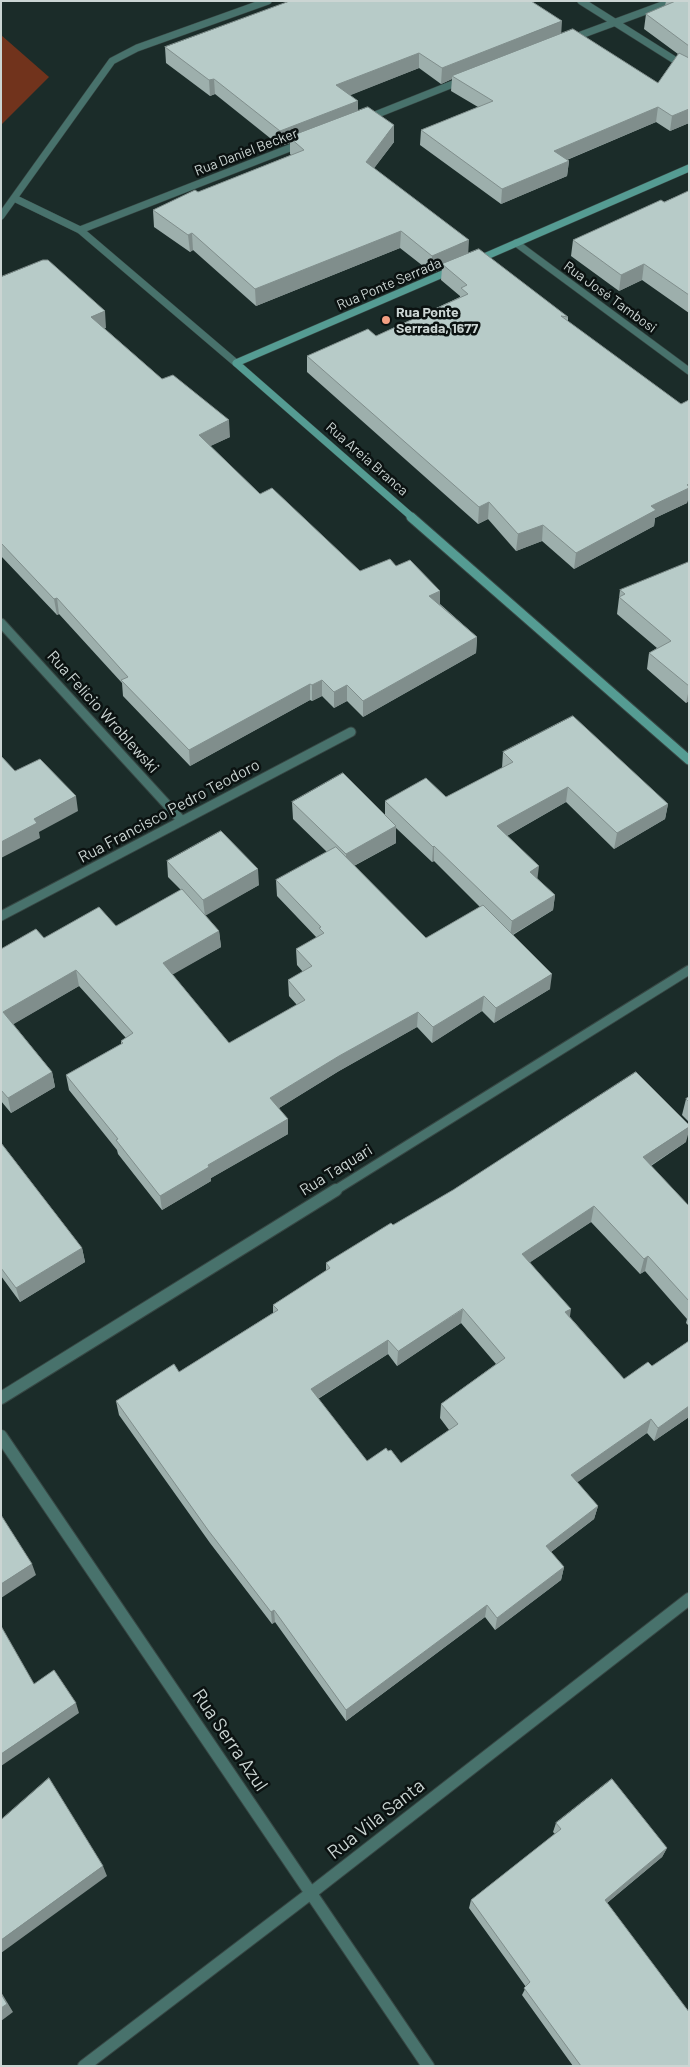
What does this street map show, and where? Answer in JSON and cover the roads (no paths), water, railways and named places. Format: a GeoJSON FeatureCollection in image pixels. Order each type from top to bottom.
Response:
{"type":"FeatureCollection","features":[{"type":"Feature","properties":{"kind":"street"},"geometry":{"type":"LineString","coordinates":[[1,216],[112,61],[137,48],[268,1]]}},
{"type":"Feature","properties":{"kind":"street"},"geometry":{"type":"LineString","coordinates":[[581,1],[689,69]]}},
{"type":"Feature","properties":{"kind":"street"},"geometry":{"type":"LineString","coordinates":[[558,43],[673,1]]}},
{"type":"Feature","properties":{"kind":"street"},"geometry":{"type":"LineString","coordinates":[[356,122],[466,79]]}},
{"type":"Feature","properties":{"kind":"street","name":"Rua Daniel Becker"},"geometry":{"type":"LineString","coordinates":[[80,230],[310,140]]}},
{"type":"Feature","properties":{"kind":"street"},"geometry":{"type":"LineString","coordinates":[[470,263],[689,168]]}},
{"type":"Feature","properties":{"kind":"street","name":"Rua Areia Branca"},"geometry":{"type":"LineString","coordinates":[[14,198],[80,230],[236,363],[689,760]]}},
{"type":"Feature","properties":{"kind":"street","name":"Rua José Tambosi"},"geometry":{"type":"LineString","coordinates":[[516,243],[689,371]]}},
{"type":"Feature","properties":{"kind":"street","name":"Rua Ponte Serrada"},"geometry":{"type":"LineString","coordinates":[[236,363],[462,266]]}},
{"type":"Feature","properties":{"kind":"street","name":"Rua Felício Wroblewski"},"geometry":{"type":"LineString","coordinates":[[1,623],[182,821]]}},
{"type":"Feature","properties":{"kind":"street","name":"Rua Francisco Pedro Teodoro"},"geometry":{"type":"LineString","coordinates":[[1,916],[351,732]]}},
{"type":"Feature","properties":{"kind":"street","name":"Rua Taquari"},"geometry":{"type":"LineString","coordinates":[[1,1398],[689,970]]}},
{"type":"Feature","properties":{"kind":"street","name":"Rua Serra Azul"},"geometry":{"type":"LineString","coordinates":[[1,1436],[428,2066]]}},
{"type":"Feature","properties":{"kind":"street","name":"Rua Vila Santa"},"geometry":{"type":"LineString","coordinates":[[84,2066],[311,1893],[689,1599]]}},
{"type":"Feature","properties":{"kind":"place","name":"Rua Ponte Serrada, 1677"},"geometry":{"type":"Point","coordinates":[386,320]}}]}
